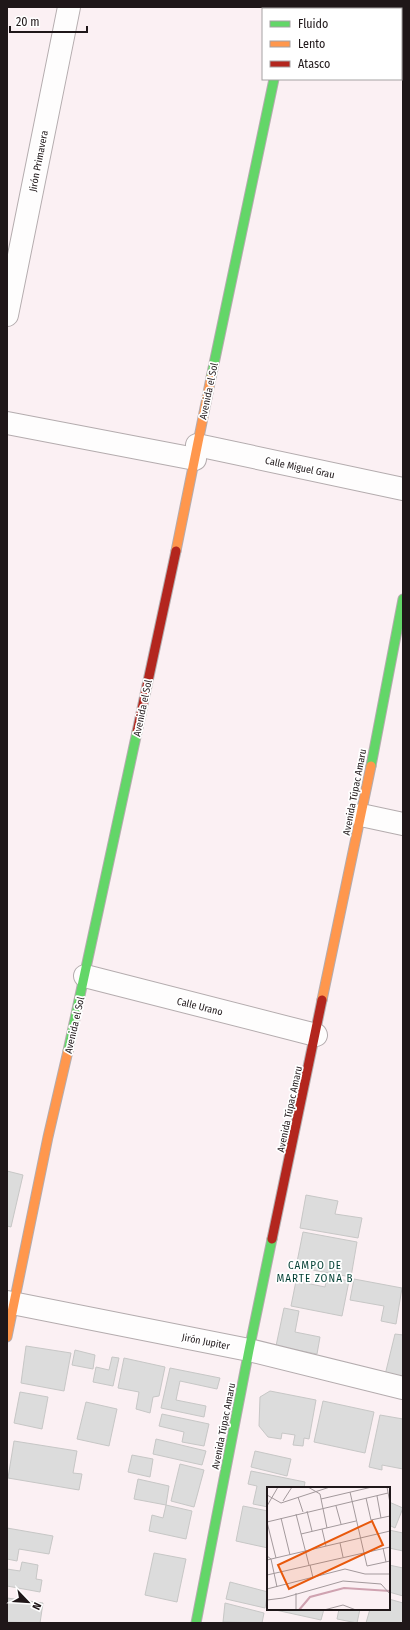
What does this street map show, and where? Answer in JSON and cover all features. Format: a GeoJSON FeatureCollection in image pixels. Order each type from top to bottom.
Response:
{"type":"FeatureCollection","features":[{"type":"Feature","properties":{"kind":"street","name":"Jirón Primavera"},"geometry":{"type":"LineString","coordinates":[[7,315],[69,7]]}},
{"type":"Feature","properties":{"kind":"street","name":"Avenida el Sol"},"geometry":{"type":"LineString","coordinates":[[7,1336],[11,1302],[85,976],[274,80]]}},
{"type":"Feature","properties":{"kind":"street","name":"Calle Miguel Grau"},"geometry":{"type":"LineString","coordinates":[[7,423],[196,452],[403,489]]}},
{"type":"Feature","properties":{"kind":"street","name":"Avenida Túpac Amaru"},"geometry":{"type":"LineString","coordinates":[[196,1623],[250,1350],[361,815],[403,599]]}},
{"type":"Feature","properties":{"kind":"street"},"geometry":{"type":"LineString","coordinates":[[361,815],[403,824]]}},
{"type":"Feature","properties":{"kind":"street","name":"Calle Urano"},"geometry":{"type":"LineString","coordinates":[[85,976],[316,1035]]}},
{"type":"Feature","properties":{"kind":"street","name":"Jirón Jupiter"},"geometry":{"type":"LineString","coordinates":[[11,1302],[250,1350],[403,1388]]}},
{"type":"Feature","properties":{"kind":"building"},"geometry":{"type":"Polygon","coordinates":[[[7,1171],[23,1175],[11,1227],[7,1226],[7,1171]]]}},
{"type":"Feature","properties":{"kind":"building"},"geometry":{"type":"Polygon","coordinates":[[[306,1195],[338,1201],[335,1214],[362,1218],[358,1238],[300,1228],[306,1195]]]}},
{"type":"Feature","properties":{"kind":"building"},"geometry":{"type":"Polygon","coordinates":[[[303,1232],[357,1242],[351,1277],[296,1267],[303,1232]]]}},
{"type":"Feature","properties":{"kind":"building"},"geometry":{"type":"Polygon","coordinates":[[[327,1277],[349,1281],[342,1316],[291,1306],[296,1281],[325,1287],[327,1277]]]}},
{"type":"Feature","properties":{"kind":"building"},"geometry":{"type":"Polygon","coordinates":[[[354,1279],[402,1288],[396,1324],[381,1321],[384,1306],[350,1300],[354,1279]]]}},
{"type":"Feature","properties":{"kind":"building"},"geometry":{"type":"Polygon","coordinates":[[[284,1308],[299,1311],[295,1332],[320,1337],[317,1354],[276,1346],[284,1308]]]}},
{"type":"Feature","properties":{"kind":"building"},"geometry":{"type":"Polygon","coordinates":[[[395,1334],[403,1335],[403,1379],[385,1375],[395,1334]]]}},
{"type":"Feature","properties":{"kind":"building"},"geometry":{"type":"Polygon","coordinates":[[[26,1346],[71,1353],[64,1391],[21,1383],[26,1346]]]}},
{"type":"Feature","properties":{"kind":"building"},"geometry":{"type":"Polygon","coordinates":[[[75,1350],[95,1355],[93,1369],[72,1365],[75,1350]]]}},
{"type":"Feature","properties":{"kind":"building"},"geometry":{"type":"Polygon","coordinates":[[[112,1357],[119,1358],[113,1386],[93,1382],[96,1367],[109,1370],[112,1357]]]}},
{"type":"Feature","properties":{"kind":"building"},"geometry":{"type":"Polygon","coordinates":[[[124,1358],[165,1367],[159,1396],[153,1397],[150,1413],[136,1409],[139,1392],[118,1388],[124,1358]]]}},
{"type":"Feature","properties":{"kind":"building"},"geometry":{"type":"Polygon","coordinates":[[[170,1368],[220,1378],[217,1389],[180,1381],[176,1400],[206,1406],[204,1417],[161,1408],[170,1368]]]}},
{"type":"Feature","properties":{"kind":"building"},"geometry":{"type":"Polygon","coordinates":[[[270,1391],[316,1400],[309,1439],[304,1438],[303,1446],[293,1445],[295,1435],[282,1433],[281,1439],[268,1437],[259,1426],[260,1397],[270,1391]]]}},
{"type":"Feature","properties":{"kind":"building"},"geometry":{"type":"Polygon","coordinates":[[[20,1392],[48,1397],[42,1429],[14,1423],[20,1392]]]}},
{"type":"Feature","properties":{"kind":"building"},"geometry":{"type":"Polygon","coordinates":[[[323,1401],[374,1412],[365,1453],[314,1442],[323,1401]]]}},
{"type":"Feature","properties":{"kind":"building"},"geometry":{"type":"Polygon","coordinates":[[[86,1402],[117,1409],[109,1446],[77,1439],[86,1402]]]}},
{"type":"Feature","properties":{"kind":"building"},"geometry":{"type":"Polygon","coordinates":[[[162,1414],[209,1424],[204,1446],[182,1442],[184,1432],[159,1426],[162,1414]]]}},
{"type":"Feature","properties":{"kind":"building"},"geometry":{"type":"Polygon","coordinates":[[[380,1415],[403,1419],[403,1469],[382,1465],[382,1470],[369,1467],[380,1415]]]}},
{"type":"Feature","properties":{"kind":"building"},"geometry":{"type":"Polygon","coordinates":[[[156,1439],[206,1451],[202,1465],[153,1454],[156,1439]]]}},
{"type":"Feature","properties":{"kind":"building"},"geometry":{"type":"Polygon","coordinates":[[[14,1441],[77,1451],[73,1473],[82,1474],[79,1490],[8,1478],[14,1441]]]}},
{"type":"Feature","properties":{"kind":"building"},"geometry":{"type":"Polygon","coordinates":[[[255,1451],[291,1459],[287,1476],[251,1467],[255,1451]]]}},
{"type":"Feature","properties":{"kind":"building"},"geometry":{"type":"Polygon","coordinates":[[[132,1455],[153,1459],[150,1477],[128,1472],[132,1455]]]}},
{"type":"Feature","properties":{"kind":"building"},"geometry":{"type":"Polygon","coordinates":[[[180,1464],[204,1470],[194,1507],[171,1501],[180,1464]]]}},
{"type":"Feature","properties":{"kind":"building"},"geometry":{"type":"Polygon","coordinates":[[[251,1471],[305,1482],[304,1487],[267,1487],[267,1507],[253,1504],[257,1486],[248,1484],[251,1471]]]}},
{"type":"Feature","properties":{"kind":"building"},"geometry":{"type":"Polygon","coordinates":[[[138,1479],[169,1486],[166,1505],[134,1499],[138,1479]]]}},
{"type":"Feature","properties":{"kind":"building"},"geometry":{"type":"Polygon","coordinates":[[[390,1502],[403,1508],[395,1528],[390,1526],[390,1502]]]}},
{"type":"Feature","properties":{"kind":"building"},"geometry":{"type":"Polygon","coordinates":[[[166,1505],[192,1511],[186,1539],[149,1531],[152,1515],[163,1518],[166,1505]]]}},
{"type":"Feature","properties":{"kind":"building"},"geometry":{"type":"Polygon","coordinates":[[[243,1506],[267,1511],[267,1548],[236,1541],[243,1506]]]}},
{"type":"Feature","properties":{"kind":"building"},"geometry":{"type":"Polygon","coordinates":[[[7,1528],[53,1536],[49,1554],[19,1549],[17,1561],[7,1559],[7,1528]]]}},
{"type":"Feature","properties":{"kind":"building"},"geometry":{"type":"Polygon","coordinates":[[[390,1530],[403,1533],[403,1551],[390,1548],[390,1530]]]}},
{"type":"Feature","properties":{"kind":"building"},"geometry":{"type":"Polygon","coordinates":[[[154,1553],[186,1559],[177,1602],[145,1595],[154,1553]]]}},
{"type":"Feature","properties":{"kind":"building"},"geometry":{"type":"Polygon","coordinates":[[[22,1562],[38,1565],[36,1579],[42,1580],[40,1592],[7,1586],[7,1569],[20,1571],[22,1562]]]}},
{"type":"Feature","properties":{"kind":"building"},"geometry":{"type":"Polygon","coordinates":[[[390,1565],[403,1568],[403,1596],[390,1592],[390,1565]]]}},
{"type":"Feature","properties":{"kind":"building"},"geometry":{"type":"Polygon","coordinates":[[[230,1582],[267,1592],[265,1608],[226,1599],[230,1582]]]}},
{"type":"Feature","properties":{"kind":"building"},"geometry":{"type":"Polygon","coordinates":[[[7,1598],[43,1603],[40,1623],[7,1622],[7,1598]]]}},
{"type":"Feature","properties":{"kind":"building"},"geometry":{"type":"Polygon","coordinates":[[[390,1599],[403,1603],[403,1623],[366,1623],[370,1610],[390,1610],[390,1599]]]}},
{"type":"Feature","properties":{"kind":"building"},"geometry":{"type":"Polygon","coordinates":[[[225,1603],[264,1613],[262,1623],[223,1622],[225,1603]]]}},
{"type":"Feature","properties":{"kind":"building"},"geometry":{"type":"Polygon","coordinates":[[[276,1610],[324,1610],[321,1620],[276,1610]]]}},
{"type":"Feature","properties":{"kind":"building"},"geometry":{"type":"Polygon","coordinates":[[[339,1610],[360,1610],[357,1623],[337,1619],[339,1610]]]}},
{"type":"Feature","properties":{"kind":"traffic: fast"},"geometry":{"type":"LineString","coordinates":[[211,378],[274,80]]}},
{"type":"Feature","properties":{"kind":"traffic: fast"},"geometry":{"type":"LineString","coordinates":[[371,766],[403,599]]}},
{"type":"Feature","properties":{"kind":"traffic: fast"},"geometry":{"type":"LineString","coordinates":[[68,1051],[137,732]]}},
{"type":"Feature","properties":{"kind":"traffic: fast"},"geometry":{"type":"LineString","coordinates":[[196,1623],[272,1239]]}},
{"type":"Feature","properties":{"kind":"traffic: slow"},"geometry":{"type":"LineString","coordinates":[[176,551],[211,378]]}},
{"type":"Feature","properties":{"kind":"traffic: slow"},"geometry":{"type":"LineString","coordinates":[[322,1000],[371,766]]}},
{"type":"Feature","properties":{"kind":"traffic: slow"},"geometry":{"type":"LineString","coordinates":[[7,1337],[48,1137],[68,1051]]}},
{"type":"Feature","properties":{"kind":"traffic: jam"},"geometry":{"type":"LineString","coordinates":[[137,732],[176,551]]}},
{"type":"Feature","properties":{"kind":"traffic: jam"},"geometry":{"type":"LineString","coordinates":[[272,1239],[322,1000]]}},
{"type":"Feature","properties":{"kind":"district","name":"CAMPO DE MARTE ZONA B"},"geometry":{"type":"Point","coordinates":[315,1271]}}]}
